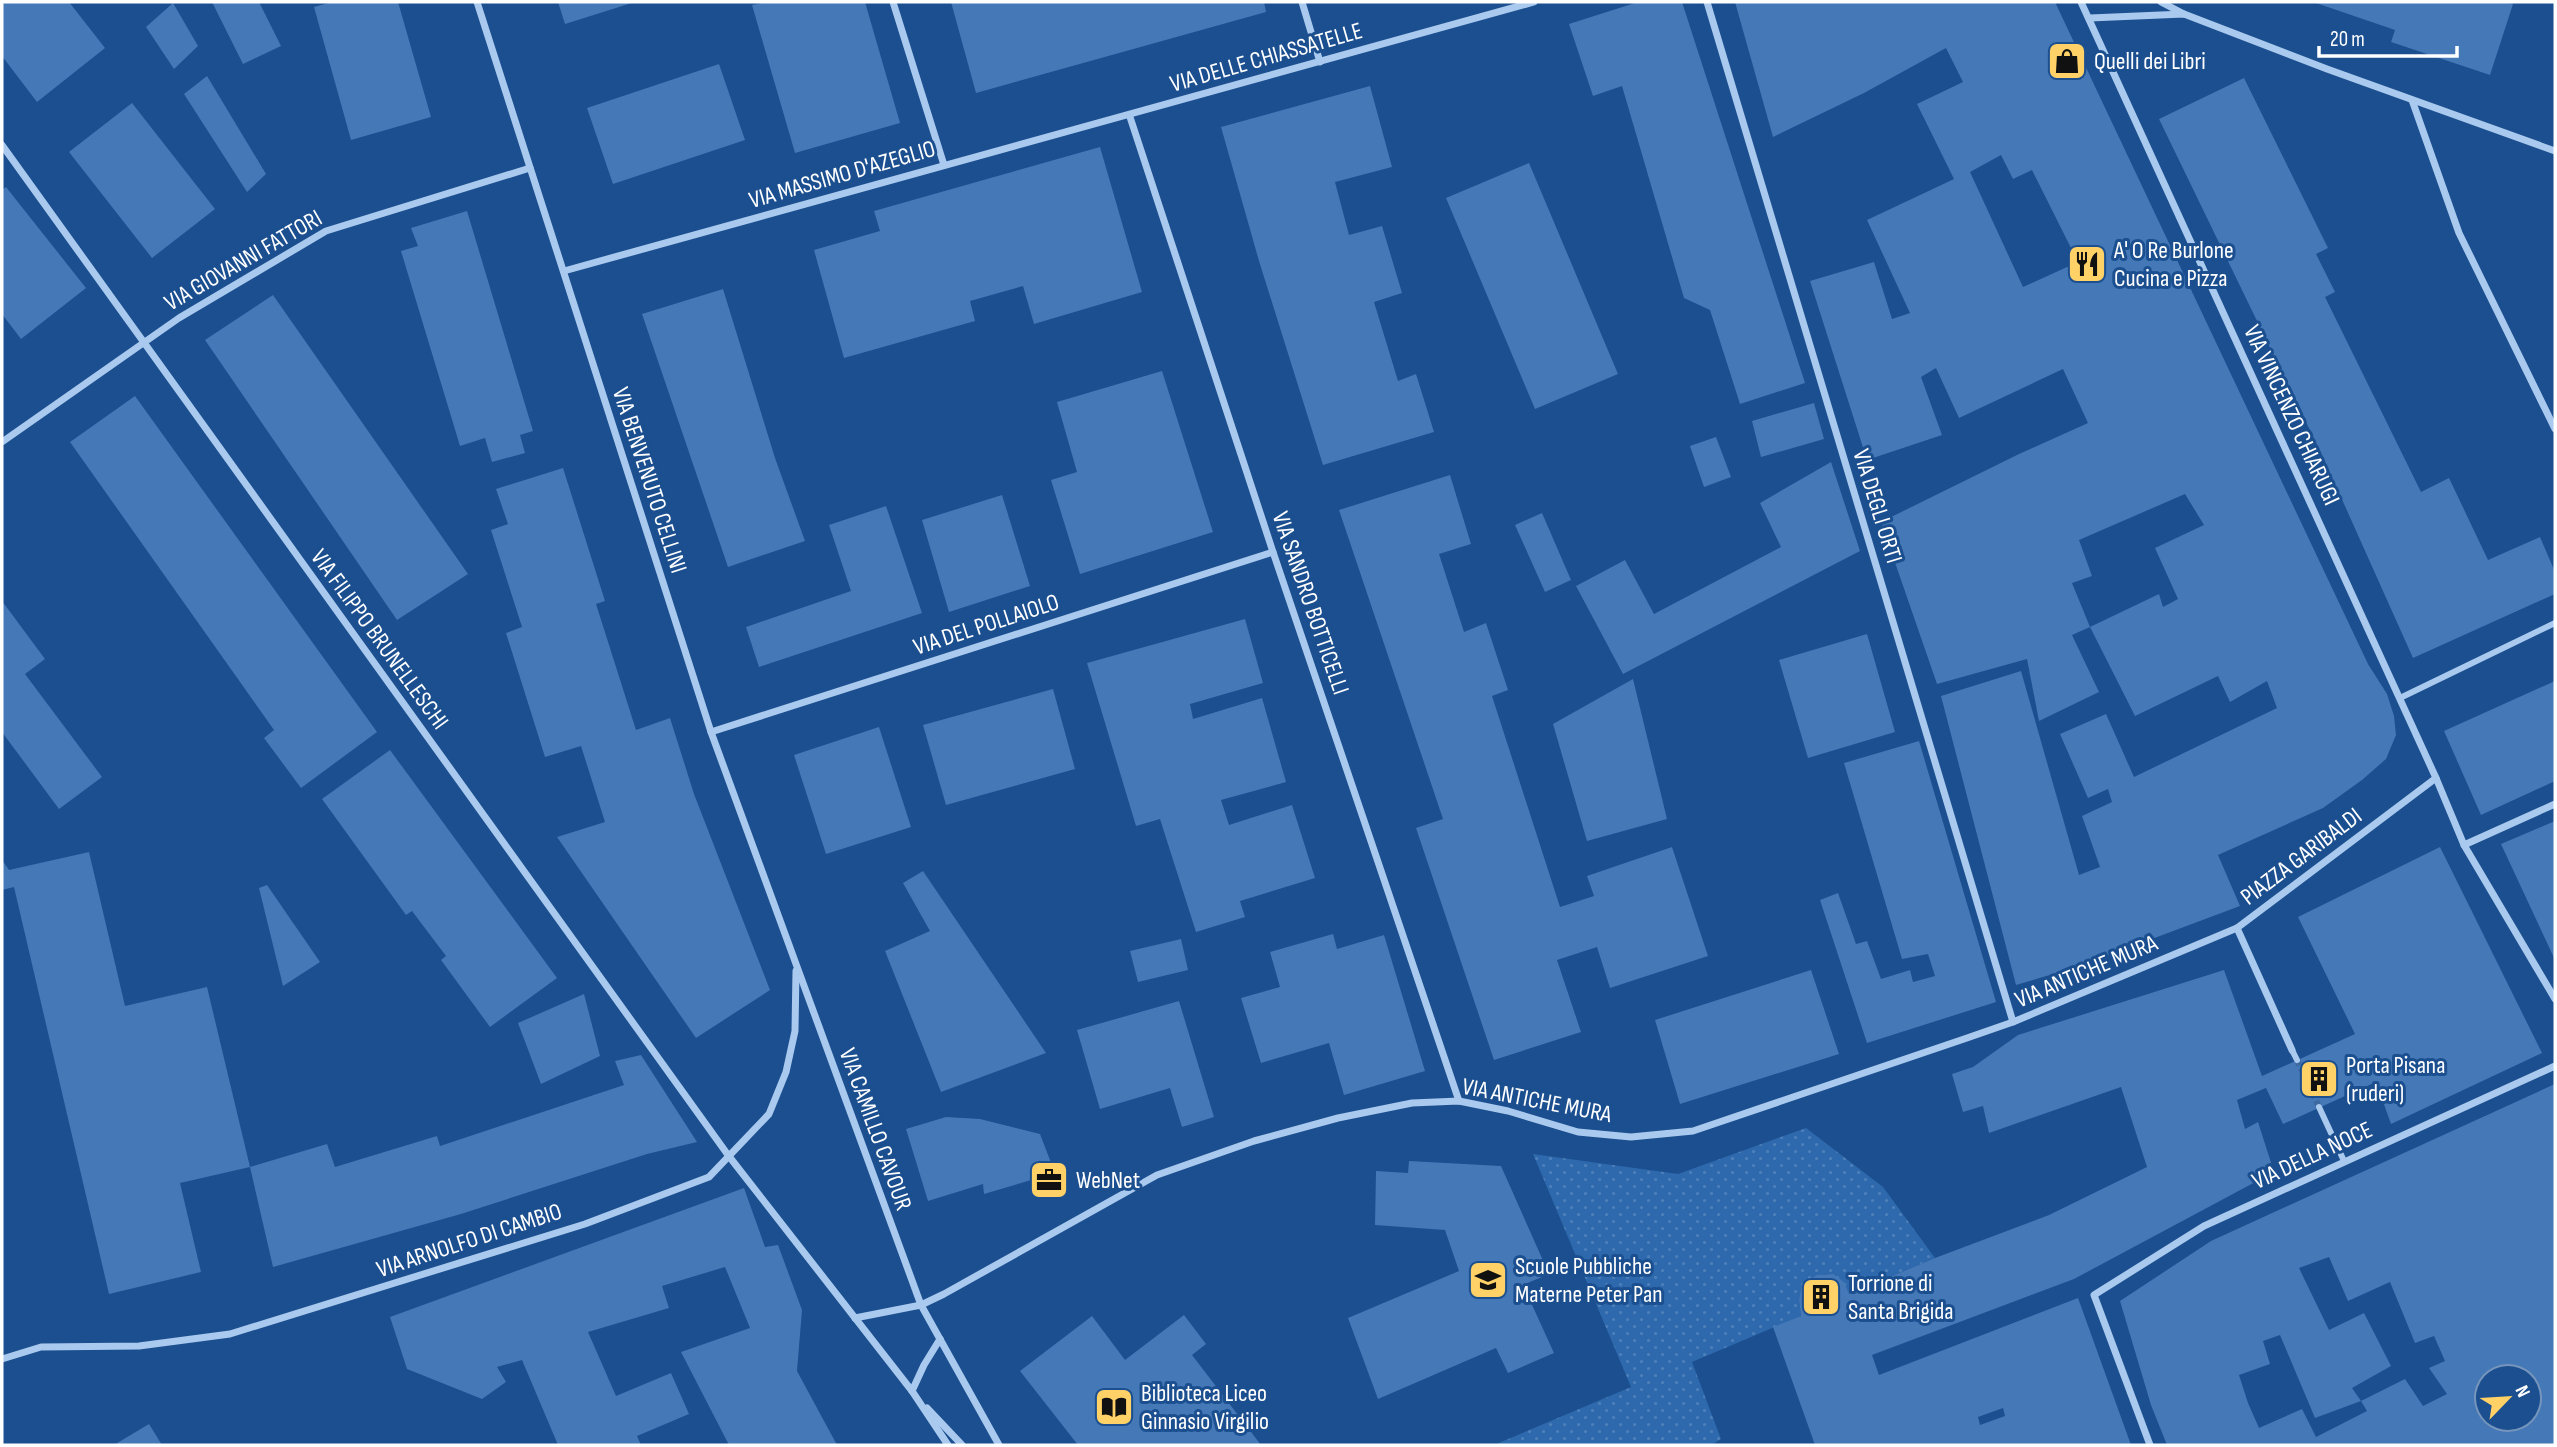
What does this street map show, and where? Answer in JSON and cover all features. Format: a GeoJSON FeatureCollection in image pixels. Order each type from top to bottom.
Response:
{"type":"FeatureCollection","features":[{"type":"Feature","properties":{"kind":"street","name":"VIA BENVENUTO CELLINI"},"geometry":{"type":"LineString","coordinates":[[478,2],[711,732],[796,966]]}},
{"type":"Feature","properties":{"kind":"street"},"geometry":{"type":"LineString","coordinates":[[893,2],[944,165]]}},
{"type":"Feature","properties":{"kind":"street"},"geometry":{"type":"LineString","coordinates":[[1302,2],[1320,62]]}},
{"type":"Feature","properties":{"kind":"street","name":"VIA DELLE CHIASSATELLE"},"geometry":{"type":"LineString","coordinates":[[1130,117],[1534,2]]}},
{"type":"Feature","properties":{"kind":"street","name":"VIA DEGLI ORTI"},"geometry":{"type":"LineString","coordinates":[[1707,2],[2013,1022]]}},
{"type":"Feature","properties":{"kind":"street","name":"VIA VINCENZO CHIARUGI"},"geometry":{"type":"LineString","coordinates":[[2081,2],[2400,698],[2464,845],[2555,999]]}},
{"type":"Feature","properties":{"kind":"street"},"geometry":{"type":"LineString","coordinates":[[2161,2],[2184,14],[2555,151]]}},
{"type":"Feature","properties":{"kind":"street"},"geometry":{"type":"LineString","coordinates":[[2090,18],[2184,14]]}},
{"type":"Feature","properties":{"kind":"street"},"geometry":{"type":"LineString","coordinates":[[2412,100],[2459,233],[2555,429]]}},
{"type":"Feature","properties":{"kind":"street","name":"VIA MASSIMO D'AZEGLIO"},"geometry":{"type":"LineString","coordinates":[[564,271],[944,165],[1130,117]]}},
{"type":"Feature","properties":{"kind":"street","name":"VIA SANDRO BOTTICELLI"},"geometry":{"type":"LineString","coordinates":[[1130,117],[1273,552],[1459,1101]]}},
{"type":"Feature","properties":{"kind":"street","name":"VIA FILIPPO BRUNELLESCHI"},"geometry":{"type":"LineString","coordinates":[[2,145],[728,1155]]}},
{"type":"Feature","properties":{"kind":"street","name":"VIA GIOVANNI FATTORI"},"geometry":{"type":"LineString","coordinates":[[2,442],[143,341],[326,231],[530,168]]}},
{"type":"Feature","properties":{"kind":"street","name":"VIA DEL POLLAIOLO"},"geometry":{"type":"LineString","coordinates":[[711,732],[1273,552]]}},
{"type":"Feature","properties":{"kind":"street"},"geometry":{"type":"LineString","coordinates":[[2400,698],[2555,623]]}},
{"type":"Feature","properties":{"kind":"street","name":"PIAZZA GARIBALDI"},"geometry":{"type":"LineString","coordinates":[[2297,1060],[2236,928],[2436,778]]}},
{"type":"Feature","properties":{"kind":"street"},"geometry":{"type":"LineString","coordinates":[[2464,845],[2555,804]]}},
{"type":"Feature","properties":{"kind":"street","name":"VIA ANTICHE MURA"},"geometry":{"type":"LineString","coordinates":[[920,1305],[1157,1175],[1254,1141],[1338,1118],[1412,1103],[1459,1101],[1508,1111],[1578,1132],[1631,1137],[1693,1131],[2013,1022],[2236,928]]}},
{"type":"Feature","properties":{"kind":"street","name":"VIA ARNOLFO DI CAMBIO"},"geometry":{"type":"LineString","coordinates":[[2,1359],[41,1347],[139,1346],[230,1334],[585,1224],[709,1177],[769,1114],[786,1072],[795,1031],[796,966]]}},
{"type":"Feature","properties":{"kind":"street","name":"VIA CAMILLO CAVOUR"},"geometry":{"type":"LineString","coordinates":[[796,966],[920,1305],[999,1445]]}},
{"type":"Feature","properties":{"kind":"street","name":"VIA DELLA NOCE"},"geometry":{"type":"LineString","coordinates":[[2150,1445],[2094,1295],[2204,1226],[2555,1066]]}},
{"type":"Feature","properties":{"kind":"street"},"geometry":{"type":"LineString","coordinates":[[2319,1107],[2344,1161]]}},
{"type":"Feature","properties":{"kind":"street"},"geometry":{"type":"LineString","coordinates":[[728,1155],[912,1391],[961,1445]]}},
{"type":"Feature","properties":{"kind":"street"},"geometry":{"type":"LineString","coordinates":[[855,1318],[920,1305]]}},
{"type":"Feature","properties":{"kind":"street"},"geometry":{"type":"LineString","coordinates":[[912,1391],[940,1339]]}},
{"type":"Feature","properties":{"kind":"street"},"geometry":{"type":"LineString","coordinates":[[912,1391],[948,1445]]}},
{"type":"Feature","properties":{"kind":"shaded area"},"geometry":{"type":"Polygon","coordinates":[[[1806,1128],[1883,1187],[1935,1258],[1849,1294],[1835,1276],[1817,1276],[1802,1284],[1799,1299],[1801,1316],[1692,1362],[1721,1439],[1711,1445],[1494,1445],[1631,1387],[1533,1154],[1678,1174],[1806,1128]]]}},
{"type":"Feature","properties":{"kind":"building"},"geometry":{"type":"Polygon","coordinates":[[[2,2],[69,2],[105,48],[37,102],[2,56],[2,2]]]}},
{"type":"Feature","properties":{"kind":"building"},"geometry":{"type":"Polygon","coordinates":[[[212,2],[259,2],[281,46],[243,64],[212,2]]]}},
{"type":"Feature","properties":{"kind":"building"},"geometry":{"type":"Polygon","coordinates":[[[332,2],[398,2],[431,117],[351,140],[314,7],[332,2]]]}},
{"type":"Feature","properties":{"kind":"building"},"geometry":{"type":"Polygon","coordinates":[[[558,2],[635,2],[565,24],[558,2]]]}},
{"type":"Feature","properties":{"kind":"building"},"geometry":{"type":"Polygon","coordinates":[[[766,2],[865,2],[900,123],[795,153],[752,5],[766,2]]]}},
{"type":"Feature","properties":{"kind":"building"},"geometry":{"type":"Polygon","coordinates":[[[951,2],[1264,2],[1266,12],[976,93],[951,2]]]}},
{"type":"Feature","properties":{"kind":"building"},"geometry":{"type":"Polygon","coordinates":[[[1638,2],[1682,2],[1805,383],[1740,404],[1710,310],[1684,298],[1622,86],[1593,96],[1569,24],[1638,2]]]}},
{"type":"Feature","properties":{"kind":"building"},"geometry":{"type":"Polygon","coordinates":[[[1735,2],[2055,2],[2368,664],[2387,694],[2394,716],[2396,735],[2386,759],[2362,780],[2323,808],[2218,855],[2240,906],[2077,967],[2016,985],[1941,696],[2021,671],[2079,875],[2100,867],[2082,816],[2112,802],[2108,789],[2088,798],[2060,734],[2106,714],[2134,777],[2277,708],[2267,681],[2230,702],[2218,676],[2135,716],[2090,627],[2072,635],[2099,692],[2039,721],[2027,659],[1937,684],[1881,522],[2088,423],[2063,369],[1959,418],[1936,368],[1921,377],[1942,435],[1867,460],[1810,281],[1874,262],[1892,319],[1910,313],[1867,220],[1954,179],[1917,104],[1963,82],[1946,48],[1864,93],[1773,137],[1735,2]],[[2001,155],[1970,172],[2023,287],[2078,262],[2032,170],[2013,179],[2001,155]],[[2185,494],[2079,540],[2092,576],[2072,583],[2090,627],[2159,594],[2163,607],[2178,599],[2155,548],[2204,525],[2185,494]]]}},
{"type":"Feature","properties":{"kind":"building"},"geometry":{"type":"Polygon","coordinates":[[[2313,2],[2513,4],[2490,75],[2391,42],[2395,30],[2313,2]]]}},
{"type":"Feature","properties":{"kind":"building"},"geometry":{"type":"Polygon","coordinates":[[[173,3],[198,46],[174,69],[146,27],[173,3]]]}},
{"type":"Feature","properties":{"kind":"building"},"geometry":{"type":"Polygon","coordinates":[[[719,64],[745,140],[613,184],[587,108],[719,64]]]}},
{"type":"Feature","properties":{"kind":"building"},"geometry":{"type":"Polygon","coordinates":[[[207,76],[266,174],[247,192],[184,94],[207,76]]]}},
{"type":"Feature","properties":{"kind":"building"},"geometry":{"type":"Polygon","coordinates":[[[2244,78],[2328,248],[2316,254],[2335,292],[2325,297],[2421,492],[2449,478],[2488,560],[2540,537],[2555,572],[2555,594],[2413,658],[2323,457],[2159,119],[2244,78]]]}},
{"type":"Feature","properties":{"kind":"building"},"geometry":{"type":"Polygon","coordinates":[[[1370,86],[1392,167],[1335,182],[1349,235],[1382,226],[1402,293],[1374,302],[1398,381],[1416,374],[1434,432],[1323,465],[1259,261],[1221,127],[1370,86]]]}},
{"type":"Feature","properties":{"kind":"building"},"geometry":{"type":"Polygon","coordinates":[[[132,103],[215,209],[152,258],[69,152],[132,103]]]}},
{"type":"Feature","properties":{"kind":"building"},"geometry":{"type":"Polygon","coordinates":[[[1100,147],[1142,292],[1034,324],[1023,286],[970,301],[975,321],[844,358],[814,250],[880,231],[874,211],[1100,147]]]}},
{"type":"Feature","properties":{"kind":"building"},"geometry":{"type":"Polygon","coordinates":[[[1529,163],[1618,374],[1535,409],[1446,198],[1529,163]]]}},
{"type":"Feature","properties":{"kind":"building"},"geometry":{"type":"Polygon","coordinates":[[[6,187],[86,288],[21,339],[2,314],[2,190],[6,187]]]}},
{"type":"Feature","properties":{"kind":"building"},"geometry":{"type":"Polygon","coordinates":[[[467,211],[533,431],[520,435],[525,453],[492,462],[485,438],[460,446],[401,251],[418,246],[411,228],[467,211]]]}},
{"type":"Feature","properties":{"kind":"building"},"geometry":{"type":"Polygon","coordinates":[[[723,289],[775,458],[805,541],[728,567],[642,314],[723,289]]]}},
{"type":"Feature","properties":{"kind":"building"},"geometry":{"type":"Polygon","coordinates":[[[273,295],[468,574],[397,620],[205,340],[273,295]]]}},
{"type":"Feature","properties":{"kind":"building"},"geometry":{"type":"Polygon","coordinates":[[[1162,371],[1213,532],[1080,574],[1051,480],[1077,472],[1057,402],[1162,371]]]}},
{"type":"Feature","properties":{"kind":"building"},"geometry":{"type":"Polygon","coordinates":[[[135,396],[377,732],[301,788],[264,738],[274,730],[70,442],[135,396]]]}},
{"type":"Feature","properties":{"kind":"building"},"geometry":{"type":"Polygon","coordinates":[[[1814,403],[1824,439],[1761,457],[1752,421],[1814,403]]]}},
{"type":"Feature","properties":{"kind":"building"},"geometry":{"type":"Polygon","coordinates":[[[1716,437],[1731,477],[1704,487],[1690,446],[1716,437]]]}},
{"type":"Feature","properties":{"kind":"building"},"geometry":{"type":"Polygon","coordinates":[[[1831,462],[1860,551],[1623,674],[1576,586],[1625,560],[1654,614],[1781,547],[1760,503],[1831,462]]]}},
{"type":"Feature","properties":{"kind":"building"},"geometry":{"type":"Polygon","coordinates":[[[563,468],[605,601],[596,604],[636,730],[670,718],[694,794],[770,990],[696,1038],[557,837],[605,822],[581,746],[545,757],[506,633],[522,627],[491,530],[508,524],[496,489],[563,468]]]}},
{"type":"Feature","properties":{"kind":"building"},"geometry":{"type":"Polygon","coordinates":[[[1450,475],[1471,544],[1439,554],[1464,632],[1486,623],[1508,690],[1492,696],[1560,907],[1594,896],[1587,876],[1672,847],[1708,956],[1610,988],[1597,947],[1557,960],[1581,1032],[1494,1060],[1416,828],[1443,819],[1339,510],[1450,475]]]}},
{"type":"Feature","properties":{"kind":"building"},"geometry":{"type":"Polygon","coordinates":[[[1002,495],[1030,586],[949,612],[922,520],[1002,495]]]}},
{"type":"Feature","properties":{"kind":"building"},"geometry":{"type":"Polygon","coordinates":[[[886,506],[922,613],[759,667],[746,627],[851,591],[829,525],[886,506]]]}},
{"type":"Feature","properties":{"kind":"building"},"geometry":{"type":"Polygon","coordinates":[[[1542,513],[1571,580],[1545,592],[1515,525],[1542,513]]]}},
{"type":"Feature","properties":{"kind":"building"},"geometry":{"type":"Polygon","coordinates":[[[2,601],[45,659],[25,674],[102,777],[59,809],[2,732],[2,601]]]}},
{"type":"Feature","properties":{"kind":"building"},"geometry":{"type":"Polygon","coordinates":[[[1245,619],[1263,683],[1190,704],[1193,719],[1262,698],[1286,782],[1221,800],[1229,825],[1292,805],[1315,878],[1240,901],[1245,917],[1196,932],[1160,819],[1136,826],[1087,663],[1245,619]]]}},
{"type":"Feature","properties":{"kind":"building"},"geometry":{"type":"Polygon","coordinates":[[[1867,634],[1895,732],[1808,758],[1779,660],[1867,634]]]}},
{"type":"Feature","properties":{"kind":"building"},"geometry":{"type":"Polygon","coordinates":[[[1633,679],[1667,819],[1587,841],[1553,724],[1633,679]]]}},
{"type":"Feature","properties":{"kind":"building"},"geometry":{"type":"Polygon","coordinates":[[[2555,681],[2555,781],[2481,815],[2444,731],[2555,681]]]}},
{"type":"Feature","properties":{"kind":"building"},"geometry":{"type":"Polygon","coordinates":[[[1053,689],[1075,769],[946,805],[923,725],[1053,689]]]}},
{"type":"Feature","properties":{"kind":"building"},"geometry":{"type":"Polygon","coordinates":[[[879,727],[911,827],[826,854],[794,755],[879,727]]]}},
{"type":"Feature","properties":{"kind":"building"},"geometry":{"type":"Polygon","coordinates":[[[1919,741],[1996,1002],[1867,1043],[1820,900],[1838,893],[1856,944],[1867,941],[1881,979],[1910,970],[1913,982],[1935,976],[1928,954],[1902,959],[1844,763],[1919,741]]]}},
{"type":"Feature","properties":{"kind":"building"},"geometry":{"type":"Polygon","coordinates":[[[390,750],[557,978],[490,1027],[441,960],[446,956],[412,911],[406,915],[322,799],[390,750]]]}},
{"type":"Feature","properties":{"kind":"building"},"geometry":{"type":"Polygon","coordinates":[[[2555,821],[2555,960],[2501,844],[2555,821]]]}},
{"type":"Feature","properties":{"kind":"building"},"geometry":{"type":"Polygon","coordinates":[[[2440,847],[2542,1053],[2391,1124],[2376,1082],[2283,1124],[2266,1088],[2237,1100],[2245,1129],[2258,1122],[2274,1172],[2074,1279],[1872,1355],[1879,1375],[2078,1298],[2131,1445],[1815,1445],[1773,1327],[1801,1316],[1799,1299],[1802,1284],[1817,1275],[1833,1274],[1844,1282],[1849,1294],[2049,1215],[2147,1167],[2121,1087],[1989,1133],[1983,1106],[1963,1112],[1952,1074],[1973,1067],[2018,1035],[2224,970],[2262,1076],[2355,1034],[2298,917],[2440,847]],[[2003,1408],[1978,1417],[1980,1425],[2005,1416],[2003,1408]]]}},
{"type":"Feature","properties":{"kind":"building"},"geometry":{"type":"Polygon","coordinates":[[[89,852],[125,1006],[207,987],[250,1167],[180,1183],[201,1272],[109,1294],[14,887],[2,890],[2,860],[9,870],[89,852]]]}},
{"type":"Feature","properties":{"kind":"building"},"geometry":{"type":"Polygon","coordinates":[[[923,871],[1046,1053],[941,1092],[885,951],[930,931],[903,883],[923,871]]]}},
{"type":"Feature","properties":{"kind":"building"},"geometry":{"type":"Polygon","coordinates":[[[267,885],[320,962],[283,986],[259,888],[267,885]]]}},
{"type":"Feature","properties":{"kind":"building"},"geometry":{"type":"Polygon","coordinates":[[[1333,934],[1337,949],[1384,935],[1425,1071],[1344,1095],[1329,1043],[1261,1063],[1241,998],[1280,987],[1270,952],[1333,934]]]}},
{"type":"Feature","properties":{"kind":"building"},"geometry":{"type":"Polygon","coordinates":[[[1181,939],[1188,970],[1138,982],[1130,951],[1181,939]]]}},
{"type":"Feature","properties":{"kind":"building"},"geometry":{"type":"Polygon","coordinates":[[[1811,970],[1839,1054],[1680,1104],[1655,1020],[1811,970]]]}},
{"type":"Feature","properties":{"kind":"building"},"geometry":{"type":"Polygon","coordinates":[[[584,994],[600,1056],[541,1084],[518,1023],[584,994]]]}},
{"type":"Feature","properties":{"kind":"building"},"geometry":{"type":"Polygon","coordinates":[[[1179,1001],[1214,1117],[1182,1127],[1170,1088],[1100,1109],[1077,1030],[1179,1001]]]}},
{"type":"Feature","properties":{"kind":"building"},"geometry":{"type":"Polygon","coordinates":[[[641,1055],[697,1142],[647,1154],[461,1214],[273,1267],[250,1167],[327,1144],[335,1167],[437,1136],[440,1146],[624,1085],[615,1061],[641,1055]]]}},
{"type":"Feature","properties":{"kind":"building"},"geometry":{"type":"Polygon","coordinates":[[[2555,1084],[2555,1445],[2167,1445],[2151,1405],[2120,1301],[2211,1241],[2555,1084]],[[2329,1257],[2299,1268],[2329,1330],[2364,1313],[2391,1366],[2352,1388],[2361,1401],[2405,1379],[2423,1406],[2447,1394],[2429,1368],[2445,1361],[2434,1336],[2415,1343],[2390,1282],[2348,1301],[2329,1257]],[[2280,1335],[2263,1341],[2270,1364],[2239,1375],[2259,1428],[2302,1409],[2316,1437],[2367,1411],[2361,1401],[2315,1418],[2280,1335]]]}},
{"type":"Feature","properties":{"kind":"building"},"geometry":{"type":"Polygon","coordinates":[[[946,1117],[980,1119],[1040,1134],[1055,1173],[984,1194],[983,1184],[928,1201],[906,1129],[946,1117]]]}},
{"type":"Feature","properties":{"kind":"building","name":"Scuole Pubbliche Materne Peter Pan"},"geometry":{"type":"Polygon","coordinates":[[[1409,1161],[1501,1166],[1549,1274],[1523,1285],[1554,1353],[1508,1373],[1496,1348],[1378,1399],[1348,1318],[1459,1271],[1445,1230],[1375,1225],[1376,1171],[1408,1173],[1409,1161]]]}},
{"type":"Feature","properties":{"kind":"building"},"geometry":{"type":"Polygon","coordinates":[[[744,1188],[765,1247],[778,1245],[802,1310],[797,1371],[837,1445],[729,1445],[681,1352],[750,1328],[725,1267],[662,1286],[669,1308],[588,1332],[616,1396],[671,1373],[689,1414],[637,1436],[641,1445],[558,1445],[522,1360],[497,1367],[506,1382],[482,1399],[407,1369],[390,1317],[744,1188]]]}},
{"type":"Feature","properties":{"kind":"building"},"geometry":{"type":"Polygon","coordinates":[[[1184,1315],[1206,1344],[1192,1355],[1261,1445],[1078,1445],[1020,1371],[1092,1316],[1125,1360],[1184,1315]]]}},
{"type":"Feature","properties":{"kind":"building"},"geometry":{"type":"Polygon","coordinates":[[[149,1424],[162,1445],[114,1445],[149,1424]]]}},
{"type":"Feature","properties":{"kind":"tunnel"},"geometry":{"type":"LineString","coordinates":[[2297,1060],[2319,1107]]}},
{"type":"Feature","properties":{"kind":"place","name":"Quelli dei Libri"},"geometry":{"type":"Point","coordinates":[2067,61]}},
{"type":"Feature","properties":{"kind":"place","name":"A' O Re Burlone Cucina e Pizza"},"geometry":{"type":"Point","coordinates":[2087,264]}},
{"type":"Feature","properties":{"kind":"place","name":"Porta Pisana (ruderi)"},"geometry":{"type":"Point","coordinates":[2319,1079]}},
{"type":"Feature","properties":{"kind":"place","name":"WebNet"},"geometry":{"type":"Point","coordinates":[1049,1180]}},
{"type":"Feature","properties":{"kind":"place","name":"Scuole Pubbliche Materne Peter Pan"},"geometry":{"type":"Point","coordinates":[1488,1280]}},
{"type":"Feature","properties":{"kind":"place","name":"Torrione di Santa Brigida"},"geometry":{"type":"Point","coordinates":[1821,1297]}},
{"type":"Feature","properties":{"kind":"place","name":"Biblioteca Liceo Ginnasio Virgilio"},"geometry":{"type":"Point","coordinates":[1114,1407]}}]}
